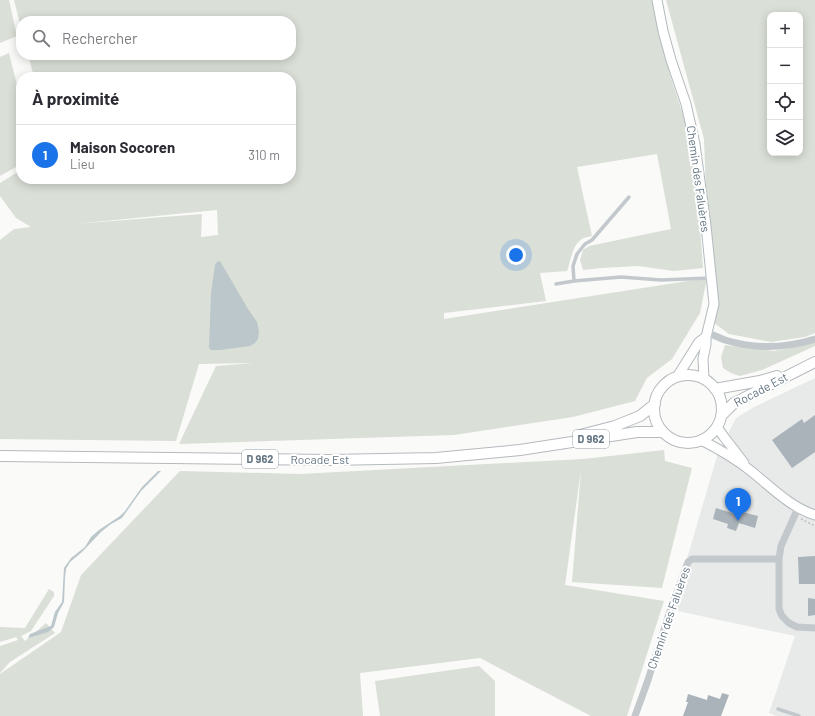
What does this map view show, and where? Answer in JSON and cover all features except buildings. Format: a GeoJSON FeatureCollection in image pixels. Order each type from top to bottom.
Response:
{"type":"FeatureCollection","features":[{"type":"Feature","properties":{"kind":"main road","name":"Rocade Est"},"geometry":{"type":"LineString","coordinates":[[721,416],[734,403],[815,362]]}},
{"type":"Feature","properties":{"kind":"main road","name":"Rocade Est"},"geometry":{"type":"LineString","coordinates":[[715,389],[760,381],[804,367]]}},
{"type":"Feature","properties":{"kind":"main road"},"geometry":{"type":"LineString","coordinates":[[686,375],[704,379],[711,384],[720,398],[722,408],[717,427],[710,435],[691,443],[681,442],[671,438],[663,432],[654,414],[657,395],[662,387],[677,377],[686,375]]}},
{"type":"Feature","properties":{"kind":"main road","name":"Rocade Est"},"geometry":{"type":"LineString","coordinates":[[520,450],[615,426],[640,416],[655,404]]}},
{"type":"Feature","properties":{"kind":"main road","name":"Rocade Est"},"geometry":{"type":"LineString","coordinates":[[0,456],[329,460],[436,458],[520,450],[636,432],[663,432]]}},
{"type":"Feature","properties":{"kind":"street","name":"Chemin des Faluères"},"geometry":{"type":"LineString","coordinates":[[657,0],[663,31],[686,104],[695,144],[706,226],[710,278],[714,304],[703,359],[704,379]]}},
{"type":"Feature","properties":{"kind":"street"},"geometry":{"type":"LineString","coordinates":[[677,377],[699,342],[707,335],[742,344],[775,347],[788,346],[815,339]]}},
{"type":"Feature","properties":{"kind":"street"},"geometry":{"type":"LineString","coordinates":[[717,427],[750,471]]}},
{"type":"Feature","properties":{"kind":"street"},"geometry":{"type":"LineString","coordinates":[[701,440],[715,447],[750,471],[797,512],[815,515]]}},
{"type":"Feature","properties":{"kind":"street"},"geometry":{"type":"LineString","coordinates":[[797,512],[781,546],[779,559],[779,609],[782,616],[789,623],[797,627],[815,628]]}},
{"type":"Feature","properties":{"kind":"street","name":"Chemin des Faluères"},"geometry":{"type":"LineString","coordinates":[[635,716],[688,562],[692,559],[779,559]]}},
{"type":"Feature","properties":{"kind":"lane"},"geometry":{"type":"LineString","coordinates":[[574,281],[573,266],[577,254],[585,244],[592,240],[629,197]]}},
{"type":"Feature","properties":{"kind":"lane"},"geometry":{"type":"LineString","coordinates":[[556,284],[621,277],[661,280],[710,278]]}},
{"type":"Feature","properties":{"kind":"lane"},"geometry":{"type":"LineString","coordinates":[[778,709],[799,716]]}},
{"type":"Feature","properties":{"kind":"path"},"geometry":{"type":"LineString","coordinates":[[797,512],[806,522],[815,526]]}},
{"type":"Feature","properties":{"kind":"shaded area"},"geometry":{"type":"Polygon","coordinates":[[[0,0],[9,0],[16,36],[0,43],[0,0]]]}},
{"type":"Feature","properties":{"kind":"shaded area"},"geometry":{"type":"Polygon","coordinates":[[[14,0],[657,0],[670,75],[688,130],[692,155],[703,268],[674,271],[638,266],[583,270],[580,260],[583,250],[589,246],[671,229],[657,154],[577,167],[592,236],[583,238],[576,245],[567,271],[540,273],[546,301],[444,313],[444,319],[707,278],[700,313],[672,359],[647,378],[635,401],[573,417],[454,435],[179,444],[216,366],[253,363],[199,364],[176,441],[0,439],[0,240],[14,229],[31,227],[16,218],[0,196],[0,183],[16,173],[16,184],[296,184],[296,72],[33,72],[29,60],[296,60],[296,16],[18,16],[14,0]],[[217,210],[74,224],[202,214],[201,237],[218,235],[217,210]]]}},
{"type":"Feature","properties":{"kind":"shaded area"},"geometry":{"type":"Polygon","coordinates":[[[666,0],[815,0],[815,333],[805,337],[771,342],[729,334],[710,320],[704,139],[666,0]]]}},
{"type":"Feature","properties":{"kind":"shaded area"},"geometry":{"type":"Polygon","coordinates":[[[9,53],[16,81],[16,167],[0,176],[0,57],[9,53]]]}},
{"type":"Feature","properties":{"kind":"shaded area"},"geometry":{"type":"Polygon","coordinates":[[[220,261],[257,322],[259,331],[258,339],[250,346],[220,350],[211,350],[209,348],[211,293],[215,265],[220,261]]]}},
{"type":"Feature","properties":{"kind":"shaded area"},"geometry":{"type":"Polygon","coordinates":[[[815,342],[815,346],[762,370],[740,376],[723,368],[721,357],[725,345],[774,351],[815,342]]]}},
{"type":"Feature","properties":{"kind":"shaded area"},"geometry":{"type":"Polygon","coordinates":[[[815,378],[815,716],[776,716],[769,713],[795,636],[668,609],[689,552],[717,456],[736,418],[754,407],[815,378]]]}},
{"type":"Feature","properties":{"kind":"shaded area"},"geometry":{"type":"Polygon","coordinates":[[[664,450],[665,461],[692,468],[662,588],[572,582],[581,470],[565,585],[664,601],[627,716],[591,716],[480,658],[360,673],[363,716],[0,716],[0,674],[61,632],[81,575],[180,471],[300,474],[583,459],[664,450]]]}},
{"type":"Feature","properties":{"kind":"shaded area"},"geometry":{"type":"Polygon","coordinates":[[[158,471],[161,471],[141,491],[122,518],[101,532],[70,562],[66,569],[64,602],[58,613],[54,627],[48,632],[28,638],[30,634],[51,626],[55,612],[62,602],[64,568],[71,558],[85,547],[91,537],[99,530],[125,511],[142,487],[158,471]]]}},
{"type":"Feature","properties":{"kind":"shaded area"},"geometry":{"type":"Polygon","coordinates":[[[49,589],[54,592],[54,596],[31,631],[21,636],[25,641],[46,623],[55,633],[10,662],[0,673],[0,646],[18,640],[16,637],[0,642],[0,627],[25,628],[49,589]]]}},
{"type":"Feature","properties":{"kind":"shaded area"},"geometry":{"type":"Polygon","coordinates":[[[479,666],[495,681],[495,716],[380,716],[375,681],[479,666]]]}},
{"type":"Feature","properties":{"kind":"place","name":"Maison Socoren"},"geometry":{"type":"Point","coordinates":[738,521]}}]}
